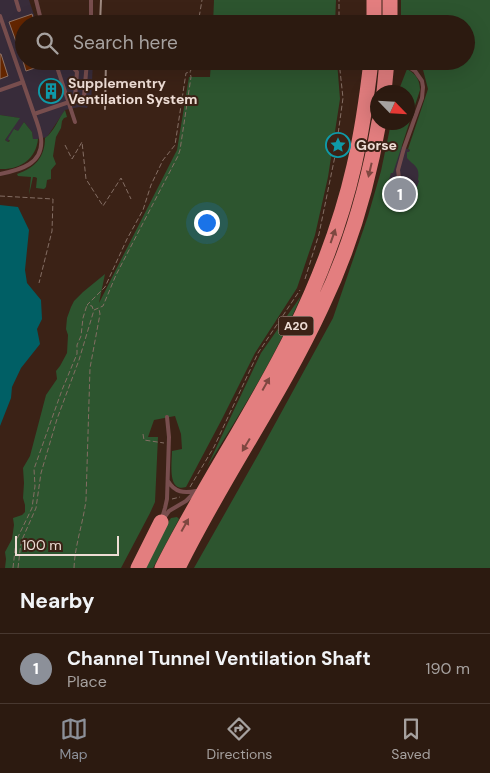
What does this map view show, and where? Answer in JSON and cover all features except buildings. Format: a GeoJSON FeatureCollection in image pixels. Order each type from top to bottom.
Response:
{"type":"FeatureCollection","features":[{"type":"Feature","properties":{"kind":"highway"},"geometry":{"type":"LineString","coordinates":[[374,0],[374,15]]}},
{"type":"Feature","properties":{"kind":"highway"},"geometry":{"type":"LineString","coordinates":[[390,0],[390,15]]}},
{"type":"Feature","properties":{"kind":"highway","name":"A20"},"geometry":{"type":"LineString","coordinates":[[162,568],[293,333],[326,256],[343,207],[354,167],[366,108],[370,70]]}},
{"type":"Feature","properties":{"kind":"highway"},"geometry":{"type":"LineString","coordinates":[[385,85],[386,70]]}},
{"type":"Feature","properties":{"kind":"highway","name":"A20"},"geometry":{"type":"LineString","coordinates":[[178,568],[218,493],[292,365],[322,307],[353,230],[378,130]]}},
{"type":"Feature","properties":{"kind":"highway","name":"A20"},"geometry":{"type":"LineString","coordinates":[[193,489],[240,429]]}},
{"type":"Feature","properties":{"kind":"highway"},"geometry":{"type":"LineString","coordinates":[[138,568],[160,522]]}},
{"type":"Feature","properties":{"kind":"lane"},"geometry":{"type":"LineString","coordinates":[[16,0],[19,10]]}},
{"type":"Feature","properties":{"kind":"lane"},"geometry":{"type":"LineString","coordinates":[[36,0],[40,15]]}},
{"type":"Feature","properties":{"kind":"lane"},"geometry":{"type":"LineString","coordinates":[[91,15],[92,0]]}},
{"type":"Feature","properties":{"kind":"lane"},"geometry":{"type":"LineString","coordinates":[[0,16],[15,59]]}},
{"type":"Feature","properties":{"kind":"lane"},"geometry":{"type":"LineString","coordinates":[[0,174],[23,168],[33,162],[38,156],[40,147],[41,139],[19,70]]}},
{"type":"Feature","properties":{"kind":"lane"},"geometry":{"type":"LineString","coordinates":[[58,70],[76,124]]}},
{"type":"Feature","properties":{"kind":"lane"},"geometry":{"type":"LineString","coordinates":[[34,114],[76,98],[77,72],[75,70]]}},
{"type":"Feature","properties":{"kind":"lane"},"geometry":{"type":"LineString","coordinates":[[84,97],[86,70]]}},
{"type":"Feature","properties":{"kind":"lane"},"geometry":{"type":"LineString","coordinates":[[399,178],[398,174],[407,140],[422,98],[422,81],[413,70]]}},
{"type":"Feature","properties":{"kind":"lane"},"geometry":{"type":"LineString","coordinates":[[0,90],[23,82]]}},
{"type":"Feature","properties":{"kind":"lane"},"geometry":{"type":"LineString","coordinates":[[160,522],[166,503],[169,437],[167,417]]}},
{"type":"Feature","properties":{"kind":"lane"},"geometry":{"type":"LineString","coordinates":[[167,474],[169,483],[176,490],[184,493],[193,489]]}},
{"type":"Feature","properties":{"kind":"lane"},"geometry":{"type":"LineString","coordinates":[[160,522],[169,511],[186,501],[193,489]]}},
{"type":"Feature","properties":{"kind":"path"},"geometry":{"type":"LineString","coordinates":[[200,15],[202,0]]}},
{"type":"Feature","properties":{"kind":"path"},"geometry":{"type":"LineString","coordinates":[[339,15],[340,0]]}},
{"type":"Feature","properties":{"kind":"path"},"geometry":{"type":"LineString","coordinates":[[305,278],[319,234],[335,156],[343,98],[340,70]]}},
{"type":"Feature","properties":{"kind":"path"},"geometry":{"type":"LineString","coordinates":[[13,568],[16,540],[32,508],[35,486],[34,469],[77,354],[77,345],[81,336],[87,305],[104,287],[143,210],[151,185],[163,160],[175,145],[186,73],[190,72],[191,77],[178,156],[116,276],[103,306],[94,310]]}},
{"type":"Feature","properties":{"kind":"path"},"geometry":{"type":"LineString","coordinates":[[65,146],[72,159],[82,142],[86,179],[103,206],[122,178],[131,199]]}},
{"type":"Feature","properties":{"kind":"path"},"geometry":{"type":"LineString","coordinates":[[0,196],[53,199],[52,231],[39,283]]}},
{"type":"Feature","properties":{"kind":"path"},"geometry":{"type":"LineString","coordinates":[[193,489],[258,353],[302,287]]}},
{"type":"Feature","properties":{"kind":"path"},"geometry":{"type":"LineString","coordinates":[[87,305],[92,306],[94,310]]}},
{"type":"Feature","properties":{"kind":"path"},"geometry":{"type":"LineString","coordinates":[[74,568],[76,543],[84,517],[86,500],[90,368],[100,314],[99,308]]}},
{"type":"Feature","properties":{"kind":"path"},"geometry":{"type":"LineString","coordinates":[[18,568],[21,542],[36,508],[41,473],[51,437],[79,360],[94,310]]}},
{"type":"Feature","properties":{"kind":"path"},"geometry":{"type":"LineString","coordinates":[[143,434],[144,440],[165,443]]}},
{"type":"Feature","properties":{"kind":"path"},"geometry":{"type":"LineString","coordinates":[[172,499],[180,498]]}},
{"type":"Feature","properties":{"kind":"shaded area"},"geometry":{"type":"Polygon","coordinates":[[[0,0],[29,0],[34,15],[15,15],[15,70],[93,70],[91,104],[87,108],[79,107],[65,110],[47,137],[33,140],[32,132],[24,122],[18,132],[15,129],[8,142],[5,140],[19,118],[0,115],[0,0]]]}},
{"type":"Feature","properties":{"kind":"shaded area"},"geometry":{"type":"Polygon","coordinates":[[[397,145],[408,149],[424,165],[416,205],[381,229],[387,173],[397,145]]]}},
{"type":"Feature","properties":{"kind":"green space"},"geometry":{"type":"Polygon","coordinates":[[[214,0],[336,0],[335,15],[213,15],[214,0]]]}},
{"type":"Feature","properties":{"kind":"green space"},"geometry":{"type":"Polygon","coordinates":[[[401,0],[490,0],[490,568],[194,568],[333,318],[368,216],[381,171],[390,130],[407,130],[385,193],[411,203],[419,181],[418,169],[407,158],[407,152],[410,150],[408,149],[428,89],[423,70],[475,70],[475,15],[401,15],[401,0]]]}},
{"type":"Feature","properties":{"kind":"green space"},"geometry":{"type":"Polygon","coordinates":[[[210,70],[338,70],[340,99],[328,177],[315,235],[297,288],[255,353],[186,487],[180,488],[176,485],[173,481],[171,469],[172,451],[182,449],[181,434],[175,416],[154,420],[148,437],[158,437],[155,502],[121,568],[5,568],[5,552],[12,539],[13,518],[25,512],[23,468],[30,456],[46,395],[57,379],[56,371],[67,353],[68,335],[66,329],[71,307],[83,292],[105,274],[99,303],[177,150],[189,77],[210,77],[210,70]]]}},
{"type":"Feature","properties":{"kind":"green space"},"geometry":{"type":"Polygon","coordinates":[[[407,70],[413,73],[417,78],[420,90],[415,105],[415,85],[401,85],[407,70]]]}},
{"type":"Feature","properties":{"kind":"green space"},"geometry":{"type":"Polygon","coordinates":[[[65,110],[67,117],[62,121],[61,128],[56,137],[53,156],[56,164],[51,170],[51,179],[47,180],[44,189],[36,188],[37,178],[33,177],[29,195],[31,177],[18,176],[17,174],[29,169],[38,161],[45,145],[45,138],[65,110]]]}},
{"type":"Feature","properties":{"kind":"green space"},"geometry":{"type":"Polygon","coordinates":[[[0,115],[20,118],[5,140],[8,142],[14,129],[18,131],[24,122],[32,132],[33,139],[38,139],[37,146],[30,158],[14,168],[0,169],[0,115]]]}},
{"type":"Feature","properties":{"kind":"green space"},"geometry":{"type":"Polygon","coordinates":[[[301,296],[269,362],[207,467],[261,353],[301,296]]]}},
{"type":"Feature","properties":{"kind":"green space"},"geometry":{"type":"Polygon","coordinates":[[[177,517],[179,519],[153,568],[142,568],[161,532],[171,518],[177,517]]]}},
{"type":"Feature","properties":{"kind":"water"},"geometry":{"type":"Polygon","coordinates":[[[0,205],[18,207],[29,230],[25,270],[27,283],[41,300],[42,319],[37,329],[40,344],[21,368],[12,387],[11,398],[0,426],[0,205]]]}},
{"type":"Feature","properties":{"kind":"railway"},"geometry":{"type":"LineString","coordinates":[[100,15],[101,0]]}},
{"type":"Feature","properties":{"kind":"railway"},"geometry":{"type":"LineString","coordinates":[[105,109],[106,70]]}},
{"type":"Feature","properties":{"kind":"place","name":"Supplementry Ventilation System"},"geometry":{"type":"Point","coordinates":[51,91]}},
{"type":"Feature","properties":{"kind":"place","name":"Gorse"},"geometry":{"type":"Point","coordinates":[338,145]}},
{"type":"Feature","properties":{"kind":"place","name":"Channel Tunnel Ventilation Shaft"},"geometry":{"type":"Point","coordinates":[400,194]}}]}
